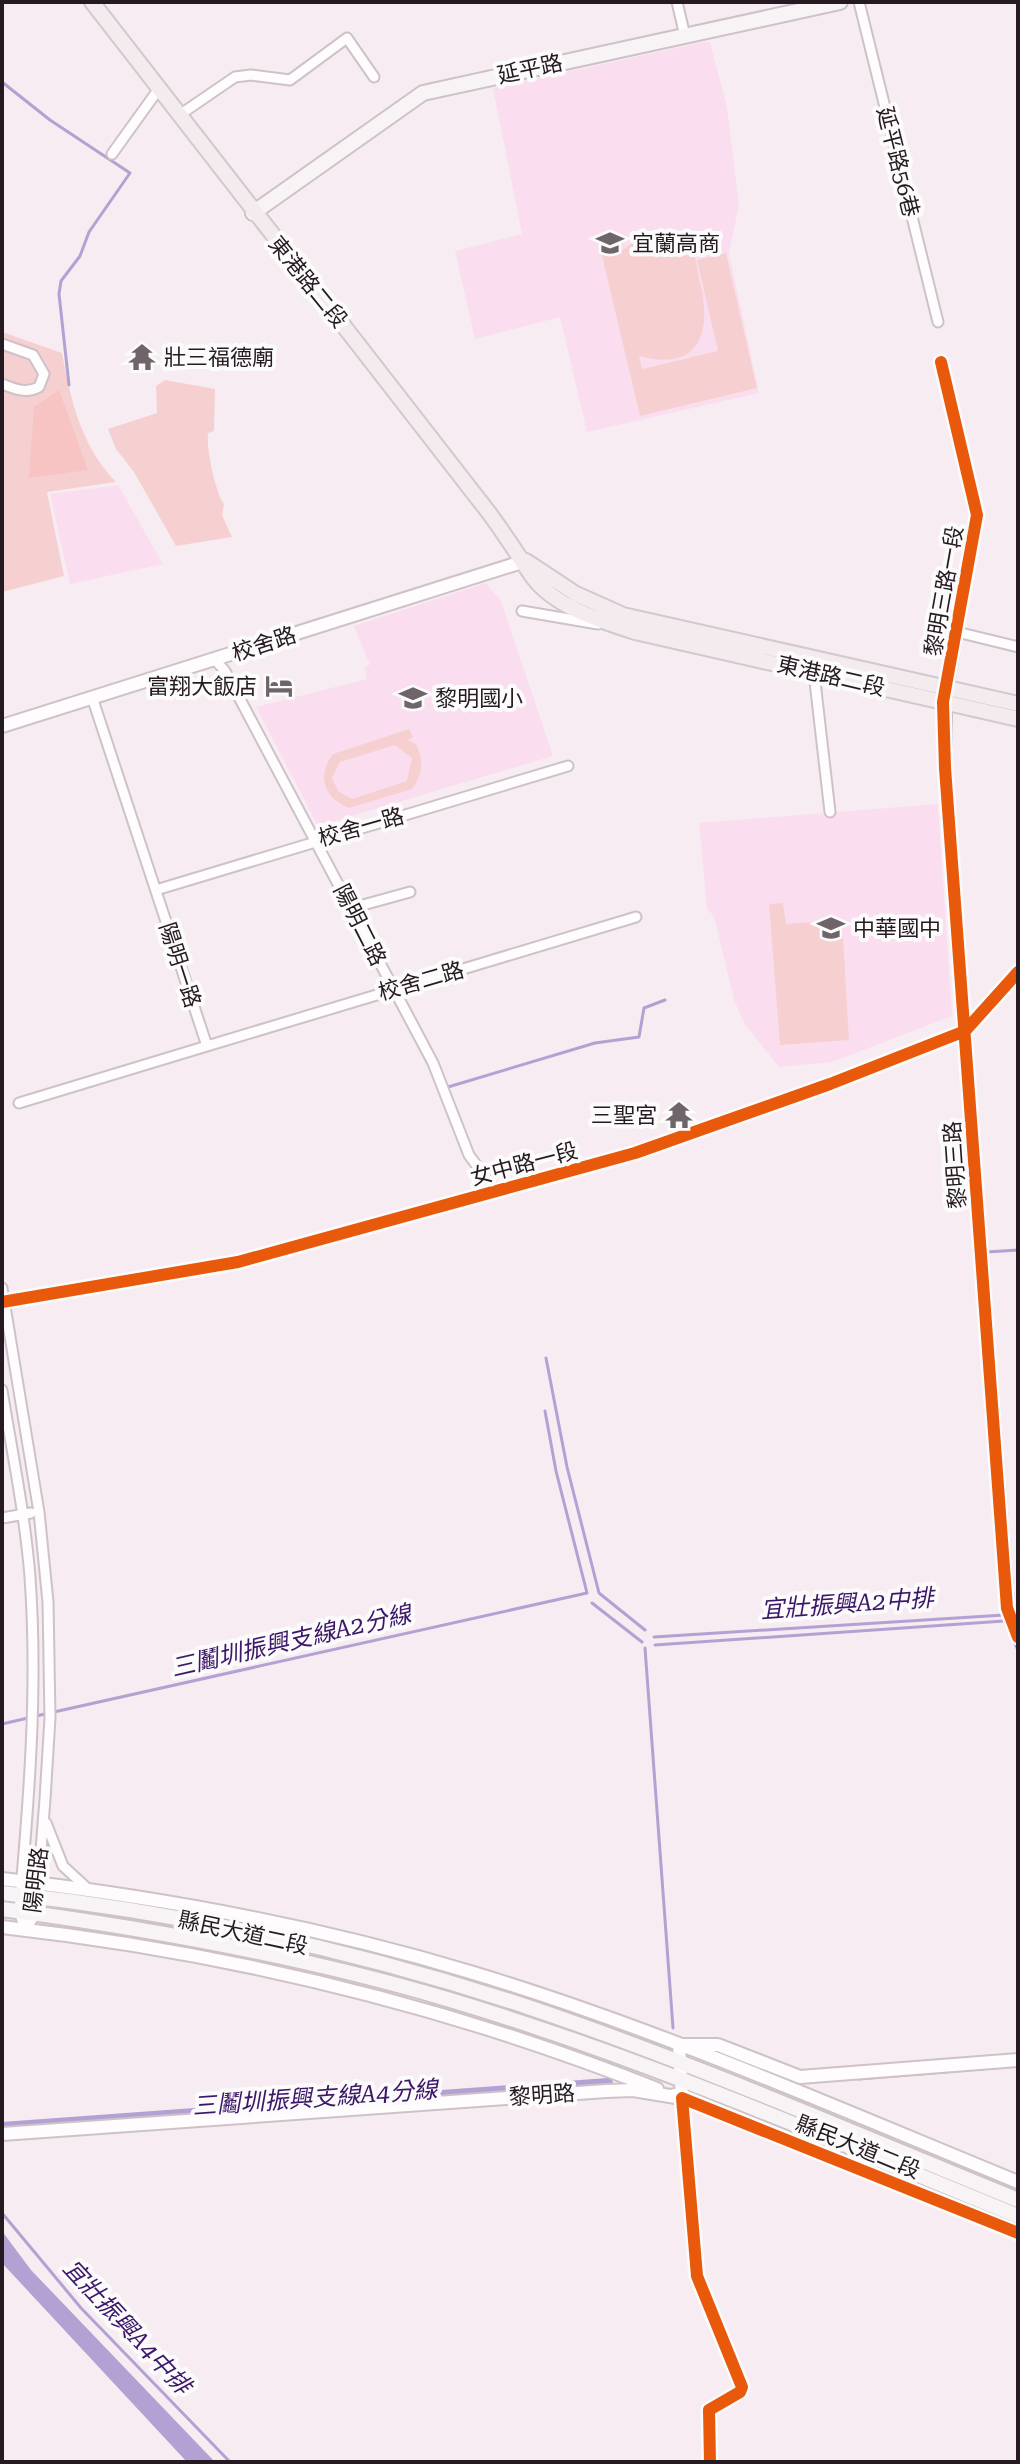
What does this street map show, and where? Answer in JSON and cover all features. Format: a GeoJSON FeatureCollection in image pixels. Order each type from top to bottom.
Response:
{"type":"FeatureCollection","features":[{"type":"Feature","properties":{"kind":"main road","name":"東港路二段"},"geometry":{"type":"LineString","coordinates":[[92,2],[525,561],[532,576],[558,598],[613,625],[814,673],[1018,704]]}},
{"type":"Feature","properties":{"kind":"main road","name":"延平路"},"geometry":{"type":"LineString","coordinates":[[253,213],[423,93],[840,2]]}},
{"type":"Feature","properties":{"kind":"main road","name":"東港路二段"},"geometry":{"type":"LineString","coordinates":[[525,561],[576,594],[623,615],[946,695],[1018,719]]}},
{"type":"Feature","properties":{"kind":"main road","name":"縣民大道二段"},"geometry":{"type":"LineString","coordinates":[[2,1893],[21,1888],[311,1947],[445,1981],[530,2008],[1018,2216]]}},
{"type":"Feature","properties":{"kind":"main road","name":"縣民大道二段"},"geometry":{"type":"LineString","coordinates":[[2,1909],[200,1940],[313,1964],[445,1998],[681,2071],[1018,2200]]}},
{"type":"Feature","properties":{"kind":"street"},"geometry":{"type":"LineString","coordinates":[[677,2],[685,36]]}},
{"type":"Feature","properties":{"kind":"street","name":"延平路56巷"},"geometry":{"type":"LineString","coordinates":[[859,2],[938,322]]}},
{"type":"Feature","properties":{"kind":"street"},"geometry":{"type":"LineString","coordinates":[[178,116],[235,77],[290,80],[347,38],[374,77]]}},
{"type":"Feature","properties":{"kind":"street"},"geometry":{"type":"LineString","coordinates":[[112,154],[158,90]]}},
{"type":"Feature","properties":{"kind":"street"},"geometry":{"type":"LineString","coordinates":[[2,344],[33,355],[44,374],[39,387],[33,390],[20,391],[2,384]]}},
{"type":"Feature","properties":{"kind":"street","name":"黎明三路一段"},"geometry":{"type":"LineString","coordinates":[[941,362],[977,515],[946,695]]}},
{"type":"Feature","properties":{"kind":"street","name":"校舍路"},"geometry":{"type":"LineString","coordinates":[[2,726],[525,561]]}},
{"type":"Feature","properties":{"kind":"street"},"geometry":{"type":"LineString","coordinates":[[522,611],[561,620],[613,625]]}},
{"type":"Feature","properties":{"kind":"street"},"geometry":{"type":"LineString","coordinates":[[957,632],[1018,647]]}},
{"type":"Feature","properties":{"kind":"street","name":"陽明二路"},"geometry":{"type":"LineString","coordinates":[[215,660],[225,671],[317,840],[433,1063],[469,1155],[497,1193]]}},
{"type":"Feature","properties":{"kind":"street"},"geometry":{"type":"LineString","coordinates":[[814,673],[830,812]]}},
{"type":"Feature","properties":{"kind":"street","name":"黎明三路"},"geometry":{"type":"LineString","coordinates":[[946,695],[945,768],[1007,1608],[1018,1637]]}},
{"type":"Feature","properties":{"kind":"street","name":"陽明一路"},"geometry":{"type":"LineString","coordinates":[[92,697],[207,1046]]}},
{"type":"Feature","properties":{"kind":"street","name":"校舍一路"},"geometry":{"type":"LineString","coordinates":[[156,890],[568,766]]}},
{"type":"Feature","properties":{"kind":"street"},"geometry":{"type":"LineString","coordinates":[[352,908],[410,892]]}},
{"type":"Feature","properties":{"kind":"street","name":"校舍二路"},"geometry":{"type":"LineString","coordinates":[[207,1046],[636,917]]}},
{"type":"Feature","properties":{"kind":"street","name":"女中路一段"},"geometry":{"type":"LineString","coordinates":[[4,1301],[238,1262],[497,1193],[648,1148],[844,1079],[965,1031],[1018,972]]}},
{"type":"Feature","properties":{"kind":"street"},"geometry":{"type":"LineString","coordinates":[[19,1103],[207,1046]]}},
{"type":"Feature","properties":{"kind":"street","name":"陽明路"},"geometry":{"type":"LineString","coordinates":[[2,1288],[39,1512],[48,1602],[50,1718],[45,1799],[36,1914],[25,1930]]}},
{"type":"Feature","properties":{"kind":"street","name":"陽明路"},"geometry":{"type":"LineString","coordinates":[[2,1390],[27,1513],[31,1601],[32,1692],[19,1911],[25,1930]]}},
{"type":"Feature","properties":{"kind":"street"},"geometry":{"type":"LineString","coordinates":[[2,1518],[27,1513]]}},
{"type":"Feature","properties":{"kind":"street"},"geometry":{"type":"LineString","coordinates":[[45,1799],[45,1817],[54,1851],[63,1866],[88,1889]]}},
{"type":"Feature","properties":{"kind":"street","name":"縣民大道二段"},"geometry":{"type":"LineString","coordinates":[[2,1879],[21,1888]]}},
{"type":"Feature","properties":{"kind":"street","name":"縣民大道二段"},"geometry":{"type":"LineString","coordinates":[[38,1891],[88,1889],[310,1930],[468,1971],[679,2045],[1018,2182]]}},
{"type":"Feature","properties":{"kind":"street","name":"縣民大道二段"},"geometry":{"type":"LineString","coordinates":[[2,1927],[198,1956],[365,1994],[612,2071],[1018,2233]]}},
{"type":"Feature","properties":{"kind":"street"},"geometry":{"type":"LineString","coordinates":[[310,1930],[311,1947]]}},
{"type":"Feature","properties":{"kind":"street"},"geometry":{"type":"LineString","coordinates":[[682,2098],[679,2045],[718,2045],[800,2077],[1018,2060]]}},
{"type":"Feature","properties":{"kind":"street"},"geometry":{"type":"LineString","coordinates":[[606,2091],[617,2083],[612,2071]]}},
{"type":"Feature","properties":{"kind":"street"},"geometry":{"type":"LineString","coordinates":[[800,2077],[800,2093]]}},
{"type":"Feature","properties":{"kind":"street","name":"黎明路"},"geometry":{"type":"LineString","coordinates":[[2,2134],[606,2091],[633,2090],[682,2098]]}},
{"type":"Feature","properties":{"kind":"shaded area","name":"宜蘭高商"},"geometry":{"type":"Polygon","coordinates":[[[710,42],[727,107],[739,205],[729,253],[759,393],[587,432],[560,317],[475,339],[455,251],[522,234],[493,88],[710,42]]]}},
{"type":"Feature","properties":{"kind":"shaded area"},"geometry":{"type":"Polygon","coordinates":[[[657,234],[683,244],[694,256],[704,305],[704,321],[696,346],[687,354],[674,359],[639,356],[642,369],[718,351],[697,260],[726,253],[757,388],[640,416],[599,243],[613,240],[617,255],[639,237],[657,234]]]}},
{"type":"Feature","properties":{"kind":"shaded area"},"geometry":{"type":"Polygon","coordinates":[[[2,332],[62,353],[79,422],[94,453],[116,482],[47,492],[64,576],[2,592],[2,332]]]}},
{"type":"Feature","properties":{"kind":"shaded area"},"geometry":{"type":"Polygon","coordinates":[[[165,380],[215,389],[214,431],[208,433],[208,448],[214,480],[224,504],[222,515],[232,537],[176,546],[134,472],[116,449],[108,429],[157,413],[156,386],[165,380]]]}},
{"type":"Feature","properties":{"kind":"shaded area"},"geometry":{"type":"Polygon","coordinates":[[[59,390],[88,470],[29,478],[34,407],[59,390]]]}},
{"type":"Feature","properties":{"kind":"shaded area"},"geometry":{"type":"Polygon","coordinates":[[[118,485],[163,564],[70,584],[50,494],[118,485]]]}},
{"type":"Feature","properties":{"kind":"shaded area","name":"黎明國小"},"geometry":{"type":"Polygon","coordinates":[[[486,583],[501,601],[553,756],[318,826],[256,707],[367,679],[364,666],[370,665],[354,626],[486,583]]]}},
{"type":"Feature","properties":{"kind":"shaded area"},"geometry":{"type":"Polygon","coordinates":[[[409,729],[413,737],[408,740],[416,744],[421,767],[412,789],[349,808],[340,804],[325,786],[325,770],[333,754],[409,729]],[[395,745],[340,762],[332,778],[338,791],[352,799],[407,781],[412,758],[395,745]]]}},
{"type":"Feature","properties":{"kind":"shaded area","name":"中華國中"},"geometry":{"type":"Polygon","coordinates":[[[938,804],[952,1016],[832,1062],[779,1067],[744,1023],[734,1000],[714,916],[707,909],[699,823],[938,804]]]}},
{"type":"Feature","properties":{"kind":"shaded area"},"geometry":{"type":"Polygon","coordinates":[[[783,903],[786,924],[842,920],[849,1040],[780,1045],[769,904],[783,903]]]}},
{"type":"Feature","properties":{"kind":"shaded area"},"geometry":{"type":"Polygon","coordinates":[[[2,2231],[31,2270],[215,2462],[187,2462],[2,2263],[2,2231]]]}},
{"type":"Feature","properties":{"kind":"waterway"},"geometry":{"type":"LineString","coordinates":[[2,82],[50,120],[130,173],[89,232],[80,256],[61,281],[59,294],[69,385]]}},
{"type":"Feature","properties":{"kind":"waterway"},"geometry":{"type":"LineString","coordinates":[[448,1087],[595,1043],[639,1037],[644,1008],[665,1000]]}},
{"type":"Feature","properties":{"kind":"waterway"},"geometry":{"type":"LineString","coordinates":[[978,1129],[1014,1610]]}},
{"type":"Feature","properties":{"kind":"waterway"},"geometry":{"type":"LineString","coordinates":[[987,1252],[1018,1250]]}},
{"type":"Feature","properties":{"kind":"waterway"},"geometry":{"type":"LineString","coordinates":[[546,1358],[567,1467],[599,1593],[645,1630]]}},
{"type":"Feature","properties":{"kind":"waterway","name":"三鬮圳振興支線A2分線"},"geometry":{"type":"LineString","coordinates":[[36,1716],[587,1593],[556,1471],[545,1411]]}},
{"type":"Feature","properties":{"kind":"waterway","name":"三鬮圳振興支線A2分線"},"geometry":{"type":"LineString","coordinates":[[592,1603],[642,1642]]}},
{"type":"Feature","properties":{"kind":"waterway","name":"宜壯振興A2中排"},"geometry":{"type":"LineString","coordinates":[[654,1637],[1004,1615]]}},
{"type":"Feature","properties":{"kind":"waterway","name":"三鬮圳振興支線A2分線"},"geometry":{"type":"LineString","coordinates":[[655,1645],[1004,1621]]}},
{"type":"Feature","properties":{"kind":"waterway","name":"宜壯振興A2中排"},"geometry":{"type":"LineString","coordinates":[[1012,1637],[1018,1650]]}},
{"type":"Feature","properties":{"kind":"waterway"},"geometry":{"type":"LineString","coordinates":[[645,1648],[673,2028]]}},
{"type":"Feature","properties":{"kind":"waterway","name":"三鬮圳振興支線A2分線"},"geometry":{"type":"LineString","coordinates":[[2,1724],[28,1718]]}},
{"type":"Feature","properties":{"kind":"waterway","name":"三鬮圳振興支線A4分線"},"geometry":{"type":"LineString","coordinates":[[858,2079],[1018,2066]]}},
{"type":"Feature","properties":{"kind":"waterway","name":"宜壯振興A2中排"},"geometry":{"type":"LineString","coordinates":[[2,2127],[608,2083]]}},
{"type":"Feature","properties":{"kind":"waterway","name":"宜壯振興A4中排"},"geometry":{"type":"LineString","coordinates":[[2,2213],[81,2308],[230,2462]]}},
{"type":"Feature","properties":{"kind":"cycle path"},"geometry":{"type":"LineString","coordinates":[[941,362],[977,515],[943,702],[945,768],[1007,1608],[1018,1637]]}},
{"type":"Feature","properties":{"kind":"cycle path"},"geometry":{"type":"LineString","coordinates":[[2,1302],[238,1262],[635,1153],[830,1084],[965,1031],[1018,972]]}},
{"type":"Feature","properties":{"kind":"cycle path"},"geometry":{"type":"LineString","coordinates":[[710,2462],[709,2410],[740,2392],[742,2387],[697,2276],[682,2098],[1018,2233]]}},
{"type":"Feature","properties":{"kind":"place","name":"宜蘭高商"},"geometry":{"type":"Point","coordinates":[610,243]}},
{"type":"Feature","properties":{"kind":"place","name":"壯三福德廟"},"geometry":{"type":"Point","coordinates":[142,357]}},
{"type":"Feature","properties":{"kind":"place","name":"富翔大飯店"},"geometry":{"type":"Point","coordinates":[279,686]}},
{"type":"Feature","properties":{"kind":"place","name":"黎明國小"},"geometry":{"type":"Point","coordinates":[413,698]}},
{"type":"Feature","properties":{"kind":"place","name":"中華國中"},"geometry":{"type":"Point","coordinates":[831,928]}},
{"type":"Feature","properties":{"kind":"place","name":"三聖宮"},"geometry":{"type":"Point","coordinates":[679,1115]}}]}
